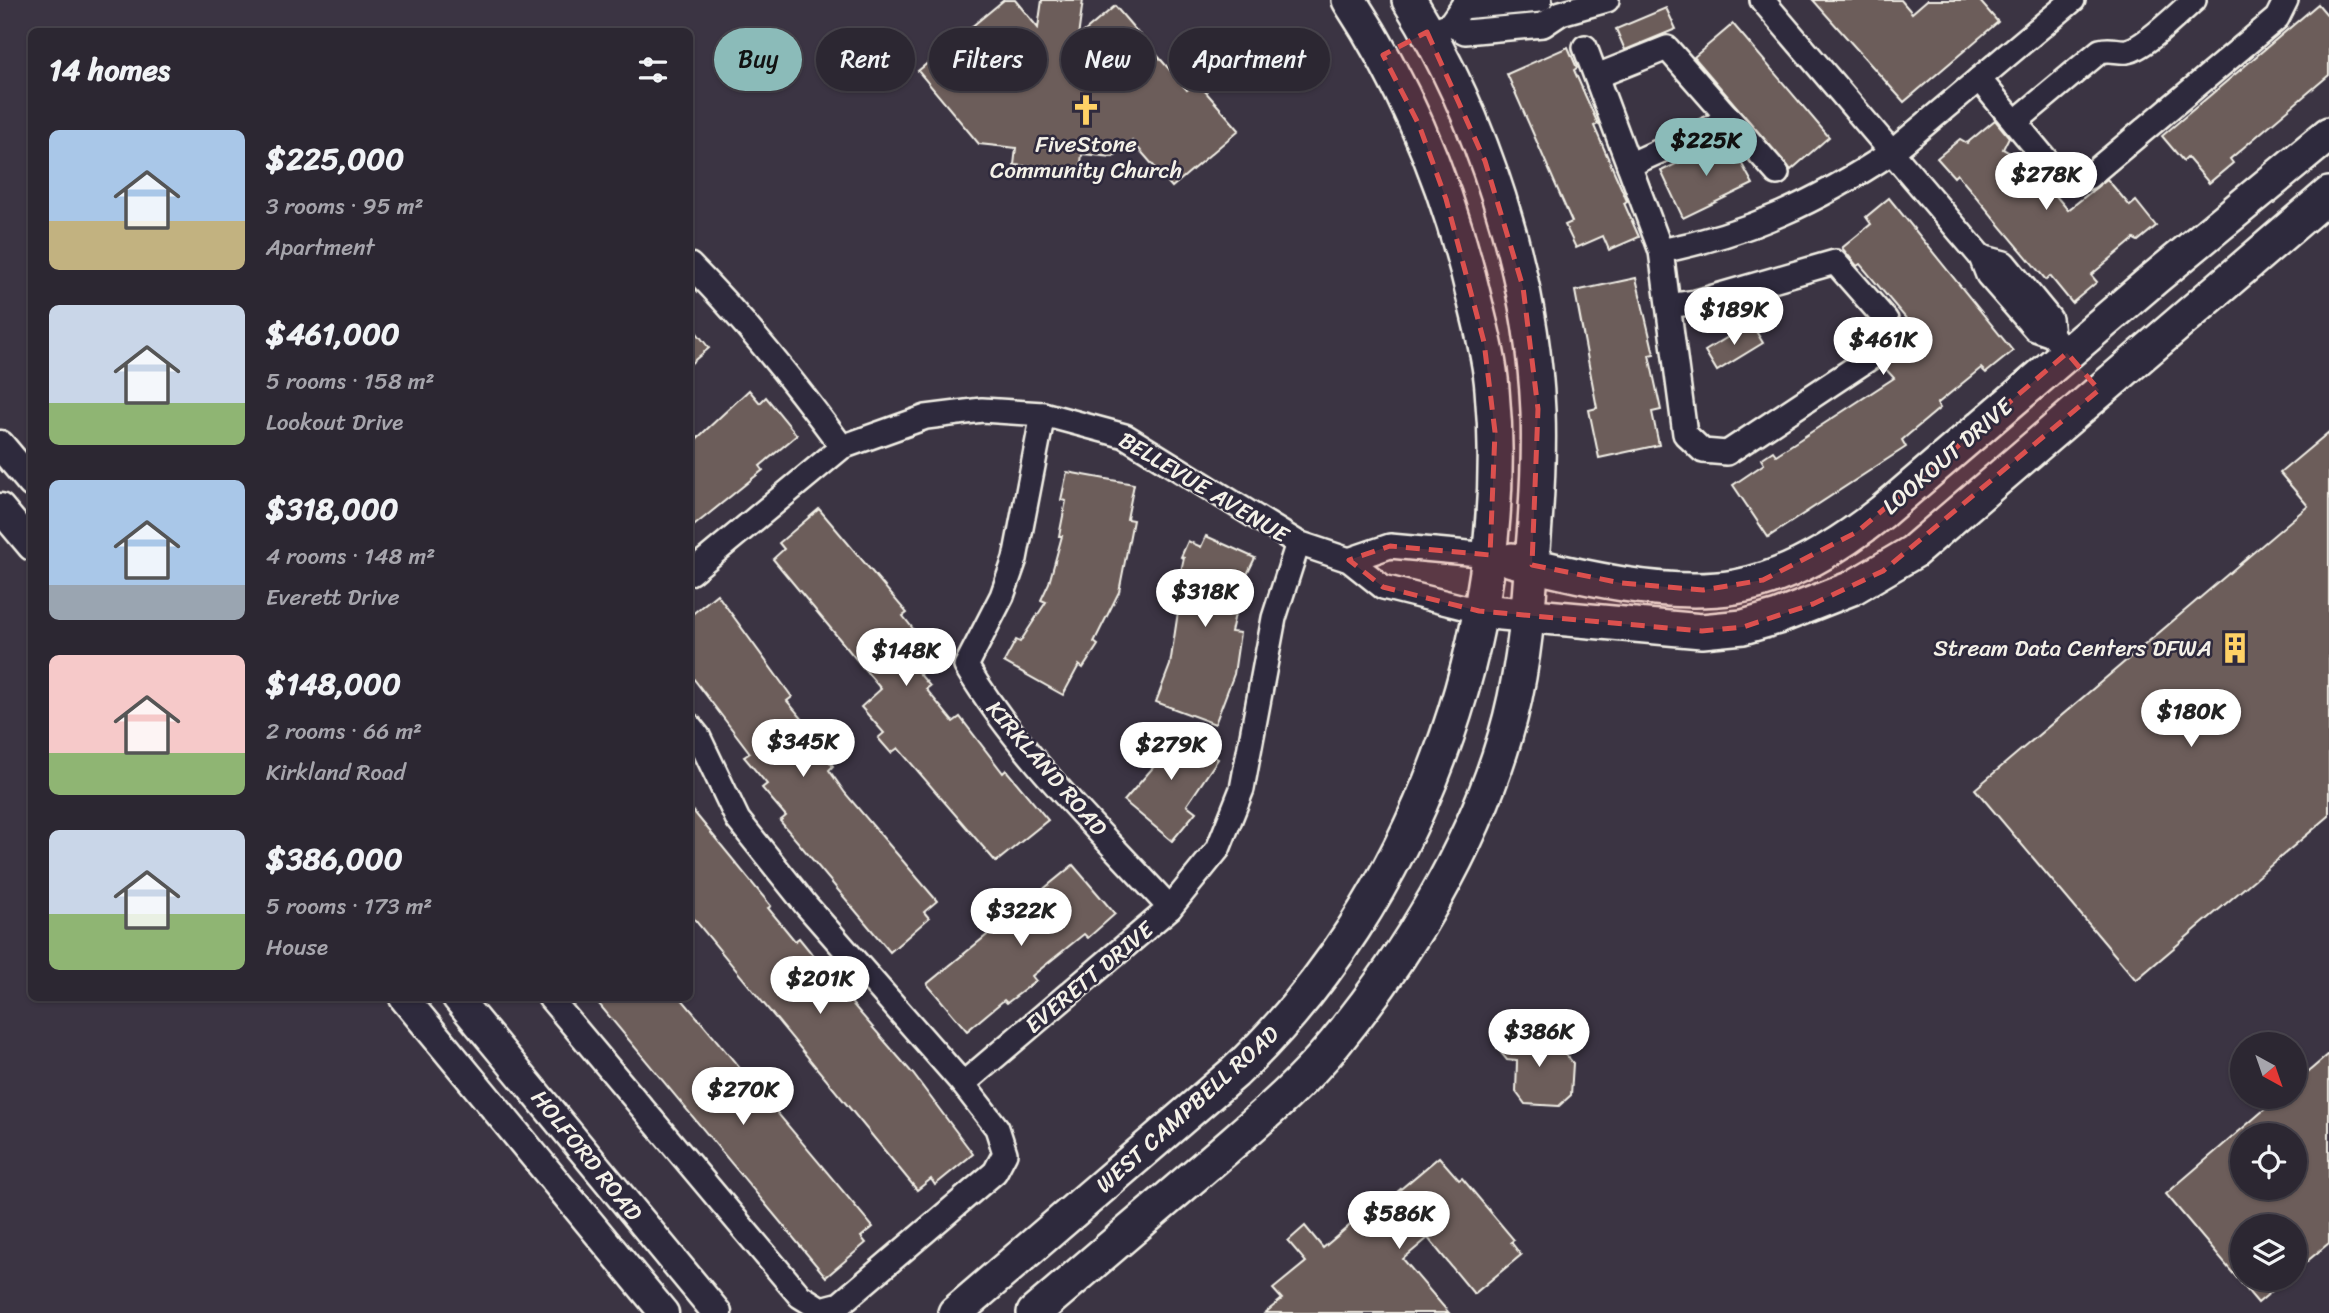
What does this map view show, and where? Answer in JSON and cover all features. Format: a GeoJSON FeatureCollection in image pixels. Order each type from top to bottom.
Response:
{"type":"FeatureCollection","features":[{"type":"Feature","properties":{"kind":"main road","name":"WEST CAMPBELL ROAD"},"geometry":{"type":"LineString","coordinates":[[955,1313],[1236,1072],[1261,1048],[1324,974],[1369,908],[1418,814],[1452,713],[1479,611],[1490,555],[1496,498],[1492,386],[1485,342],[1460,239],[1419,125],[1383,55],[1349,0]]}},
{"type":"Feature","properties":{"kind":"main road"},"geometry":{"type":"LineString","coordinates":[[1034,1313],[1287,1096],[1352,1022],[1428,909],[1456,853],[1494,769],[1520,681],[1539,476],[1538,410],[1523,286],[1511,237],[1438,28],[1409,0]]}},
{"type":"Feature","properties":{"kind":"main road"},"geometry":{"type":"LineString","coordinates":[[1383,55],[1438,28]]}},
{"type":"Feature","properties":{"kind":"main road","name":"LOOKOUT DRIVE"},"geometry":{"type":"LineString","coordinates":[[1490,555],[1621,583],[1703,590],[1735,587],[1794,568],[1857,532],[1882,512],[2060,344],[2329,134]]}},
{"type":"Feature","properties":{"kind":"main road"},"geometry":{"type":"LineString","coordinates":[[1479,611],[1702,631],[1743,627],[1778,617],[1852,588],[1913,552],[2329,194]]}},
{"type":"Feature","properties":{"kind":"main road"},"geometry":{"type":"LineString","coordinates":[[2060,344],[2099,390]]}},
{"type":"Feature","properties":{"kind":"main road"},"geometry":{"type":"LineString","coordinates":[[1520,681],[1552,643],[1586,622]]}},
{"type":"Feature","properties":{"kind":"street"},"geometry":{"type":"LineString","coordinates":[[1438,28],[1462,7],[1540,0]]}},
{"type":"Feature","properties":{"kind":"street"},"geometry":{"type":"LineString","coordinates":[[1438,28],[1465,32],[1544,25],[1554,7],[1607,0]]}},
{"type":"Feature","properties":{"kind":"street"},"geometry":{"type":"LineString","coordinates":[[1762,0],[1981,257],[1988,275],[2035,329],[2060,344]]}},
{"type":"Feature","properties":{"kind":"street"},"geometry":{"type":"LineString","coordinates":[[1661,251],[1733,234],[1784,214],[1892,152],[2073,0]]}},
{"type":"Feature","properties":{"kind":"street"},"geometry":{"type":"LineString","coordinates":[[2015,122],[2100,51],[2111,48],[2126,51],[2138,47],[2194,0]]}},
{"type":"Feature","properties":{"kind":"street"},"geometry":{"type":"LineString","coordinates":[[1979,79],[2058,174],[2073,181],[2088,177],[2277,18],[2286,0]]}},
{"type":"Feature","properties":{"kind":"street"},"geometry":{"type":"LineString","coordinates":[[1489,4],[1492,30]]}},
{"type":"Feature","properties":{"kind":"street"},"geometry":{"type":"LineString","coordinates":[[1585,47],[1661,251],[1668,306],[1685,433],[1703,451],[1727,453],[1876,354],[1887,337],[1886,320],[1835,262],[1696,302],[1668,306]]}},
{"type":"Feature","properties":{"kind":"street"},"geometry":{"type":"LineString","coordinates":[[1598,76],[1667,48],[1777,173]]}},
{"type":"Feature","properties":{"kind":"street"},"geometry":{"type":"LineString","coordinates":[[1629,165],[1713,127],[1727,116]]}},
{"type":"Feature","properties":{"kind":"street"},"geometry":{"type":"LineString","coordinates":[[693,268],[731,305],[762,342],[842,447]]}},
{"type":"Feature","properties":{"kind":"street","name":"BELLEVUE AVENUE"},"geometry":{"type":"LineString","coordinates":[[693,571],[842,447],[926,417],[982,410],[1043,414],[1125,436],[1298,543],[1349,560],[1383,587],[1479,611]]}},
{"type":"Feature","properties":{"kind":"street","name":"KIRKLAND ROAD"},"geometry":{"type":"LineString","coordinates":[[1043,414],[1015,559],[1002,596],[966,666],[987,700],[1028,750],[1170,908]]}},
{"type":"Feature","properties":{"kind":"street"},"geometry":{"type":"LineString","coordinates":[[0,445],[28,478]]}},
{"type":"Feature","properties":{"kind":"street"},"geometry":{"type":"LineString","coordinates":[[0,508],[28,542]]}},
{"type":"Feature","properties":{"kind":"street","name":"EVERETT DRIVE"},"geometry":{"type":"LineString","coordinates":[[963,1084],[1170,908],[1218,849],[1242,789],[1274,618],[1298,543]]}},
{"type":"Feature","properties":{"kind":"street"},"geometry":{"type":"LineString","coordinates":[[1349,560],[1390,546],[1490,555]]}},
{"type":"Feature","properties":{"kind":"street"},"geometry":{"type":"LineString","coordinates":[[553,1001],[800,1296],[821,1309],[840,1304],[995,1172],[1005,1153],[997,1128],[963,1084],[806,905],[738,820],[693,730]]}},
{"type":"Feature","properties":{"kind":"street","name":"HOLFORD ROAD"},"geometry":{"type":"LineString","coordinates":[[406,1001],[664,1313]]}},
{"type":"Feature","properties":{"kind":"street","name":"HOLFORD ROAD"},"geometry":{"type":"LineString","coordinates":[[459,1001],[717,1313]]}},
{"type":"Feature","properties":{"kind":"highlighted area"},"geometry":{"type":"Polygon","coordinates":[[[1427,32],[1485,161],[1523,287],[1538,409],[1532,565],[1621,583],[1703,590],[1763,580],[1857,532],[2067,353],[2099,390],[1883,571],[1813,604],[1743,627],[1702,631],[1479,611],[1383,587],[1349,560],[1390,546],[1490,555],[1495,432],[1484,342],[1446,199],[1419,125],[1383,55],[1427,32]]]}},
{"type":"Feature","properties":{"kind":"building","name":"FiveStone Community Church"},"geometry":{"type":"Polygon","coordinates":[[[1004,0],[1015,0],[1038,28],[970,28],[1004,0]]]}},
{"type":"Feature","properties":{"kind":"building","name":"FiveStone Community Church"},"geometry":{"type":"Polygon","coordinates":[[[1042,0],[1083,0],[1079,28],[1061,28],[1061,91],[1155,91],[1155,53],[1169,69],[1169,91],[1205,91],[1239,130],[1172,187],[1132,141],[1113,157],[1082,154],[1080,171],[1014,165],[1016,148],[979,144],[935,91],[1047,91],[1047,28],[1038,28],[1042,0]]]}},
{"type":"Feature","properties":{"kind":"building"},"geometry":{"type":"Polygon","coordinates":[[[1813,0],[1901,0],[1912,13],[1927,0],[1979,0],[1998,22],[1904,102],[1813,0]]]}},
{"type":"Feature","properties":{"kind":"building"},"geometry":{"type":"Polygon","coordinates":[[[2318,4],[2329,17],[2329,75],[2230,159],[2233,163],[2209,183],[2187,157],[2183,161],[2162,136],[2318,4]]]}},
{"type":"Feature","properties":{"kind":"building","name":"FiveStone Community Church"},"geometry":{"type":"Polygon","coordinates":[[[1115,6],[1134,28],[1089,28],[1115,6]]]}},
{"type":"Feature","properties":{"kind":"building"},"geometry":{"type":"Polygon","coordinates":[[[1666,8],[1676,29],[1625,50],[1616,29],[1666,8]]]}},
{"type":"Feature","properties":{"kind":"building"},"geometry":{"type":"Polygon","coordinates":[[[1733,24],[1829,137],[1791,170],[1694,57],[1733,24]]]}},
{"type":"Feature","properties":{"kind":"building"},"geometry":{"type":"Polygon","coordinates":[[[1568,47],[1577,68],[1574,70],[1598,124],[1594,126],[1627,201],[1624,203],[1639,237],[1609,250],[1603,236],[1576,248],[1565,225],[1572,222],[1507,74],[1568,47]]]}},
{"type":"Feature","properties":{"kind":"building","name":"FiveStone Community Church"},"geometry":{"type":"Polygon","coordinates":[[[929,62],[929,84],[918,71],[929,62]]]}},
{"type":"Feature","properties":{"kind":"building"},"geometry":{"type":"Polygon","coordinates":[[[1995,120],[2009,137],[2003,149],[2028,163],[2068,210],[2107,179],[2130,206],[2136,201],[2156,226],[2138,241],[2134,239],[2091,275],[2097,282],[2072,303],[2050,276],[2046,280],[1957,174],[1954,177],[1937,158],[1960,139],[1967,143],[1995,120]]]}},
{"type":"Feature","properties":{"kind":"building"},"geometry":{"type":"Polygon","coordinates":[[[1728,139],[1753,184],[1683,218],[1661,171],[1728,139]]]}},
{"type":"Feature","properties":{"kind":"building"},"geometry":{"type":"Polygon","coordinates":[[[1889,198],[2013,351],[1986,373],[1981,368],[1937,404],[1940,408],[1902,440],[1906,447],[1768,537],[1733,485],[1764,464],[1761,459],[1773,451],[1776,455],[1894,378],[1883,366],[1921,336],[1860,264],[1857,266],[1842,248],[1871,224],[1866,217],[1889,198]]]}},
{"type":"Feature","properties":{"kind":"building"},"geometry":{"type":"Polygon","coordinates":[[[1636,278],[1654,354],[1649,355],[1661,410],[1652,412],[1659,445],[1599,458],[1589,410],[1597,408],[1575,291],[1636,278]]]}},
{"type":"Feature","properties":{"kind":"building"},"geometry":{"type":"Polygon","coordinates":[[[1751,323],[1763,343],[1717,371],[1705,351],[1751,323]]]}},
{"type":"Feature","properties":{"kind":"building"},"geometry":{"type":"Polygon","coordinates":[[[693,328],[709,348],[693,361],[693,328]]]}},
{"type":"Feature","properties":{"kind":"building"},"geometry":{"type":"Polygon","coordinates":[[[749,390],[760,403],[766,397],[797,435],[760,466],[763,470],[693,527],[693,442],[749,390]]]}},
{"type":"Feature","properties":{"kind":"building","name":"Stream Data Centers DFWA"},"geometry":{"type":"Polygon","coordinates":[[[2329,432],[2329,816],[2136,980],[1975,789],[2308,506],[2280,473],[2329,432]]]}},
{"type":"Feature","properties":{"kind":"building"},"geometry":{"type":"Polygon","coordinates":[[[1067,472],[1134,484],[1127,519],[1133,520],[1119,592],[1094,642],[1098,645],[1083,668],[1079,665],[1063,695],[1004,662],[1016,640],[1020,642],[1046,602],[1041,600],[1049,583],[1062,536],[1059,536],[1066,501],[1061,500],[1067,472]]]}},
{"type":"Feature","properties":{"kind":"building"},"geometry":{"type":"Polygon","coordinates":[[[819,509],[907,613],[903,616],[925,644],[907,659],[930,686],[926,689],[953,722],[960,717],[1003,773],[1006,770],[1048,820],[996,862],[898,748],[891,753],[878,738],[884,733],[861,707],[881,689],[773,559],[784,549],[779,543],[819,509]]]}},
{"type":"Feature","properties":{"kind":"building"},"geometry":{"type":"Polygon","coordinates":[[[1206,536],[1255,558],[1241,587],[1231,632],[1240,633],[1234,674],[1215,724],[1156,702],[1170,665],[1178,612],[1172,611],[1184,558],[1181,557],[1188,541],[1201,547],[1206,536]]]}},
{"type":"Feature","properties":{"kind":"building"},"geometry":{"type":"Polygon","coordinates":[[[717,594],[792,697],[787,701],[810,728],[805,732],[833,766],[829,770],[845,793],[937,901],[924,912],[929,918],[890,952],[780,821],[786,816],[762,788],[767,784],[744,757],[750,753],[693,678],[693,614],[717,594]]]}},
{"type":"Feature","properties":{"kind":"building"},"geometry":{"type":"Polygon","coordinates":[[[1163,724],[1218,759],[1187,805],[1196,812],[1172,841],[1124,801],[1157,763],[1143,754],[1163,724]]]}},
{"type":"Feature","properties":{"kind":"building"},"geometry":{"type":"Polygon","coordinates":[[[693,811],[771,906],[768,908],[795,941],[799,938],[817,960],[813,963],[840,996],[843,993],[913,1074],[973,1154],[935,1185],[931,1179],[917,1190],[693,918],[693,811]]]}},
{"type":"Feature","properties":{"kind":"building"},"geometry":{"type":"Polygon","coordinates":[[[1073,865],[1115,914],[1088,938],[1084,934],[1032,976],[1036,981],[1007,1003],[1004,1000],[967,1031],[927,984],[1073,865]]]}},
{"type":"Feature","properties":{"kind":"building"},"geometry":{"type":"Polygon","coordinates":[[[596,1001],[684,1001],[873,1227],[861,1237],[866,1243],[826,1277],[596,1001]]]}},
{"type":"Feature","properties":{"kind":"building"},"geometry":{"type":"Polygon","coordinates":[[[1526,1024],[1540,1040],[1555,1041],[1573,1063],[1571,1095],[1559,1106],[1525,1104],[1516,1092],[1517,1061],[1507,1060],[1497,1048],[1526,1024]]]}},
{"type":"Feature","properties":{"kind":"building"},"geometry":{"type":"Polygon","coordinates":[[[2329,1054],[2329,1243],[2307,1261],[2307,1214],[2230,1214],[2230,1270],[2166,1194],[2230,1139],[2230,1200],[2307,1200],[2307,1123],[2249,1123],[2264,1110],[2306,1110],[2307,1073],[2329,1054]]]}},
{"type":"Feature","properties":{"kind":"building"},"geometry":{"type":"Polygon","coordinates":[[[1439,1157],[1459,1180],[1462,1178],[1514,1240],[1511,1242],[1521,1255],[1474,1294],[1428,1238],[1403,1259],[1449,1313],[1265,1313],[1282,1299],[1273,1289],[1306,1262],[1288,1241],[1305,1226],[1323,1248],[1381,1199],[1384,1203],[1439,1157]]]}},
{"type":"Feature","properties":{"kind":"building"},"geometry":{"type":"Polygon","coordinates":[[[2248,1291],[2272,1291],[2258,1303],[2248,1291]]]}},
{"type":"Feature","properties":{"kind":"place","name":"FiveStone Community Church"},"geometry":{"type":"Point","coordinates":[1086,110]}},
{"type":"Feature","properties":{"kind":"place","name":"Stream Data Centers DFWA"},"geometry":{"type":"Point","coordinates":[2235,648]}}]}
